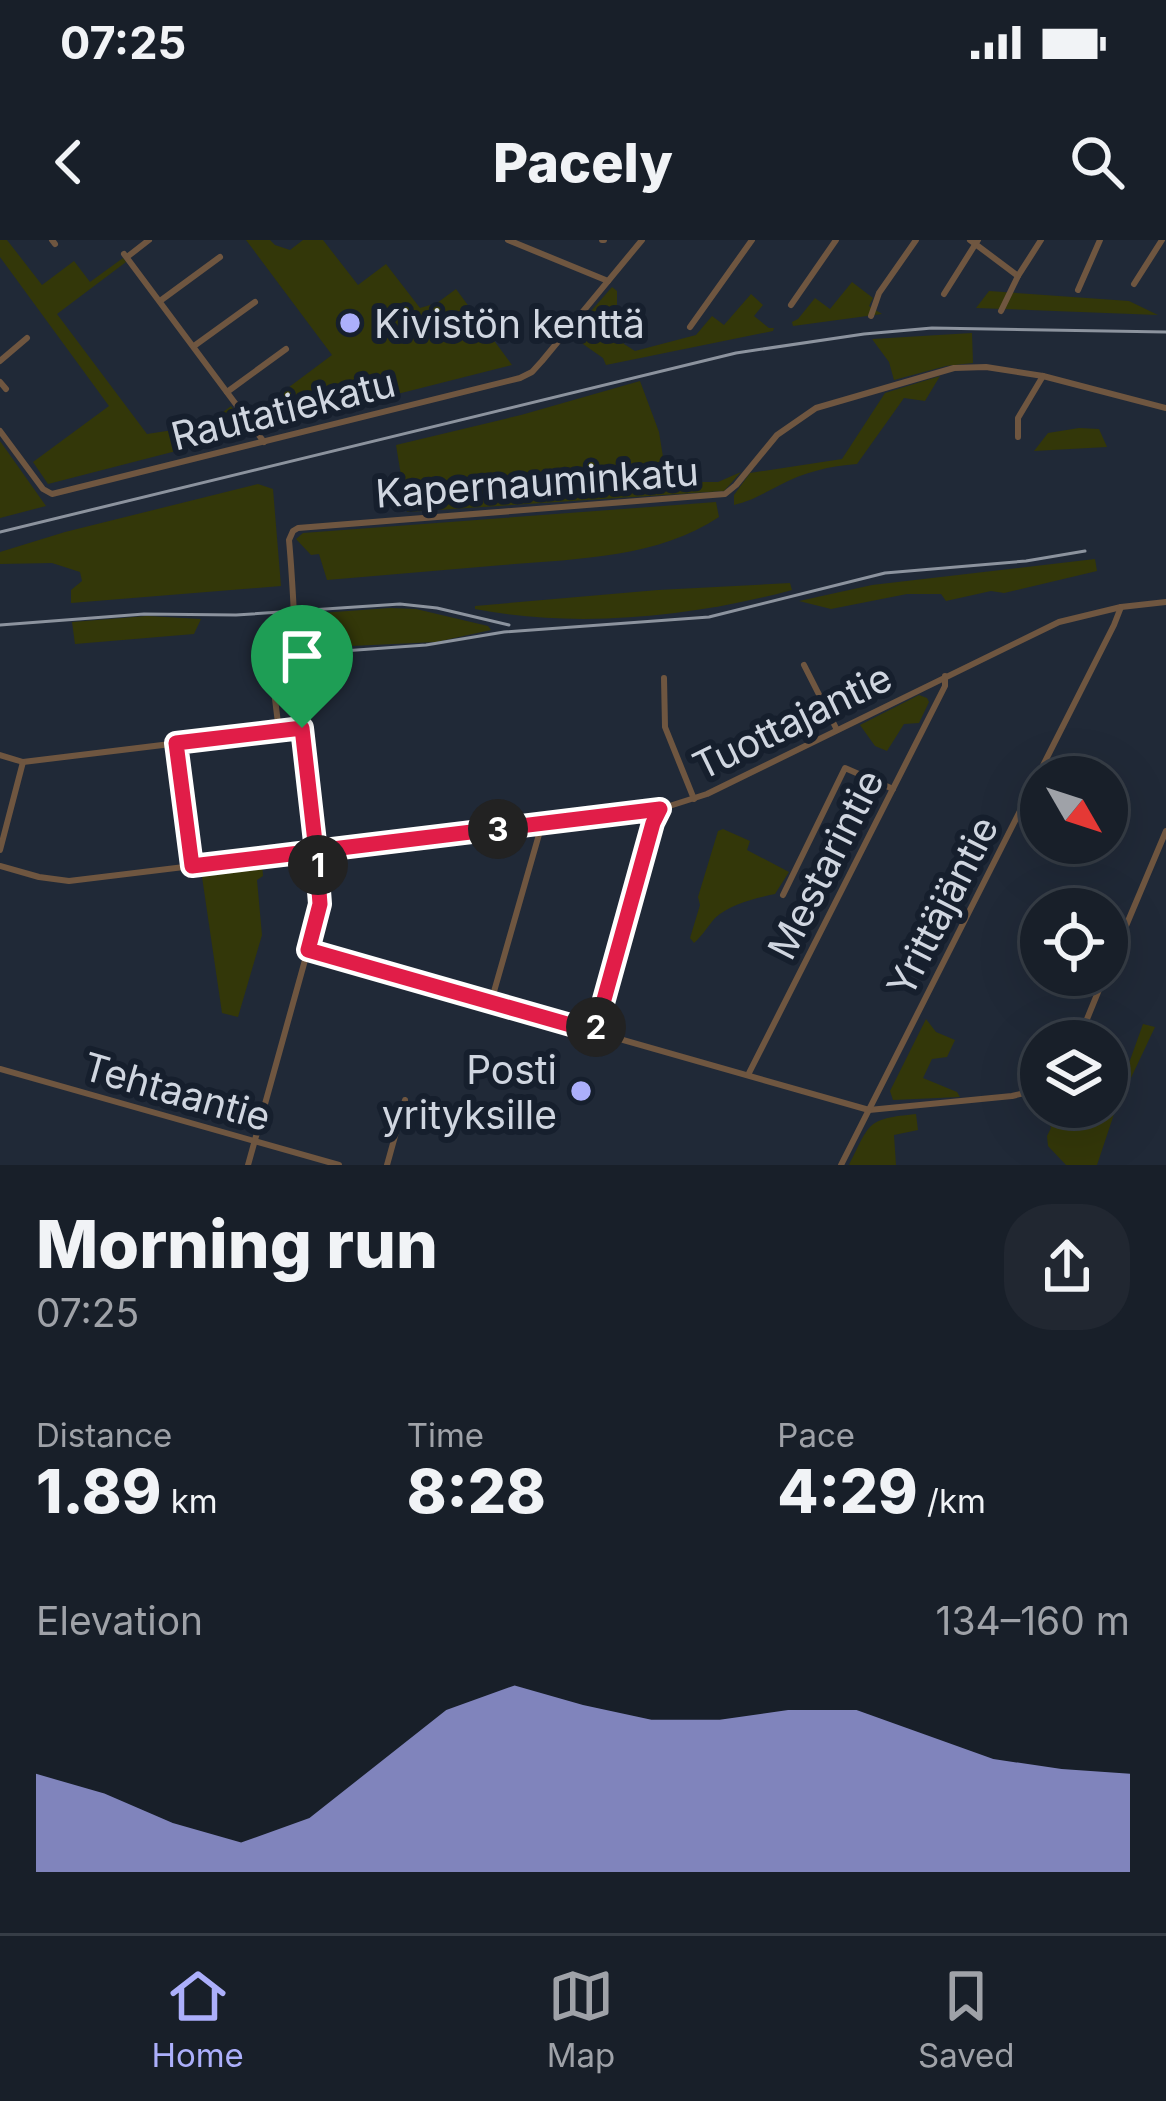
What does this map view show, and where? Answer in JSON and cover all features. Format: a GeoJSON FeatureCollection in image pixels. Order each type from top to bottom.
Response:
{"type":"FeatureCollection","features":[{"type":"Feature","properties":{"kind":"street"},"geometry":{"type":"LineString","coordinates":[[149,240],[126,255],[264,442]]}},
{"type":"Feature","properties":{"kind":"street"},"geometry":{"type":"LineString","coordinates":[[508,240],[608,281],[642,240]]}},
{"type":"Feature","properties":{"kind":"street"},"geometry":{"type":"LineString","coordinates":[[531,249],[538,240]]}},
{"type":"Feature","properties":{"kind":"street"},"geometry":{"type":"LineString","coordinates":[[690,327],[752,240]]}},
{"type":"Feature","properties":{"kind":"street"},"geometry":{"type":"LineString","coordinates":[[791,304],[836,240]]}},
{"type":"Feature","properties":{"kind":"street"},"geometry":{"type":"LineString","coordinates":[[871,316],[878,293],[916,240]]}},
{"type":"Feature","properties":{"kind":"street"},"geometry":{"type":"LineString","coordinates":[[1001,311],[1042,240]]}},
{"type":"Feature","properties":{"kind":"street"},"geometry":{"type":"LineString","coordinates":[[1078,290],[1100,240]]}},
{"type":"Feature","properties":{"kind":"street"},"geometry":{"type":"LineString","coordinates":[[1134,284],[1162,240]]}},
{"type":"Feature","properties":{"kind":"street"},"geometry":{"type":"LineString","coordinates":[[944,294],[974,241],[1018,276]]}},
{"type":"Feature","properties":{"kind":"street"},"geometry":{"type":"LineString","coordinates":[[160,301],[220,257]]}},
{"type":"Feature","properties":{"kind":"street","name":"Rautatiekatu"},"geometry":{"type":"LineString","coordinates":[[0,431],[46,493],[52,494],[264,442],[520,378],[532,372],[608,281]]}},
{"type":"Feature","properties":{"kind":"street"},"geometry":{"type":"LineString","coordinates":[[194,346],[255,302]]}},
{"type":"Feature","properties":{"kind":"street"},"geometry":{"type":"LineString","coordinates":[[0,361],[27,338]]}},
{"type":"Feature","properties":{"kind":"street"},"geometry":{"type":"LineString","coordinates":[[227,392],[286,349]]}},
{"type":"Feature","properties":{"kind":"street","name":"Kapernauminkatu"},"geometry":{"type":"LineString","coordinates":[[302,728],[289,540],[298,528],[717,496],[729,493],[777,435],[816,408],[954,368],[986,367],[1043,376],[1166,408]]}},
{"type":"Feature","properties":{"kind":"street"},"geometry":{"type":"LineString","coordinates":[[1018,437],[1018,418],[1043,376]]}},
{"type":"Feature","properties":{"kind":"street","name":"Tuottajantie"},"geometry":{"type":"LineString","coordinates":[[0,866],[55,881],[660,809],[694,800],[1059,622],[1166,602]]}},
{"type":"Feature","properties":{"kind":"street","name":"Yrittäjäntie"},"geometry":{"type":"LineString","coordinates":[[842,1165],[1121,607]]}},
{"type":"Feature","properties":{"kind":"street"},"geometry":{"type":"LineString","coordinates":[[804,665],[838,730]]}},
{"type":"Feature","properties":{"kind":"street"},"geometry":{"type":"LineString","coordinates":[[272,676],[279,731]]}},
{"type":"Feature","properties":{"kind":"street","name":"Mestarintie"},"geometry":{"type":"LineString","coordinates":[[748,1075],[945,686],[945,676]]}},
{"type":"Feature","properties":{"kind":"street"},"geometry":{"type":"LineString","coordinates":[[664,679],[665,727],[694,800]]}},
{"type":"Feature","properties":{"kind":"street"},"geometry":{"type":"LineString","coordinates":[[0,755],[23,762],[302,728],[320,904],[248,1165]]}},
{"type":"Feature","properties":{"kind":"street"},"geometry":{"type":"LineString","coordinates":[[176,743],[192,866]]}},
{"type":"Feature","properties":{"kind":"street"},"geometry":{"type":"LineString","coordinates":[[0,850],[23,762]]}},
{"type":"Feature","properties":{"kind":"street"},"geometry":{"type":"LineString","coordinates":[[783,895],[845,768],[893,789]]}},
{"type":"Feature","properties":{"kind":"street"},"geometry":{"type":"LineString","coordinates":[[595,1032],[660,809]]}},
{"type":"Feature","properties":{"kind":"street"},"geometry":{"type":"LineString","coordinates":[[491,1002],[542,824]]}},
{"type":"Feature","properties":{"kind":"street"},"geometry":{"type":"LineString","coordinates":[[1128,921],[1166,831]]}},
{"type":"Feature","properties":{"kind":"street"},"geometry":{"type":"LineString","coordinates":[[308,950],[869,1110],[1020,1094]]}},
{"type":"Feature","properties":{"kind":"street","name":"Tehtaantie"},"geometry":{"type":"LineString","coordinates":[[0,1070],[339,1165]]}},
{"type":"Feature","properties":{"kind":"street"},"geometry":{"type":"LineString","coordinates":[[388,1165],[405,1100]]}},
{"type":"Feature","properties":{"kind":"green space"},"geometry":{"type":"Polygon","coordinates":[[[0,240],[7,240],[42,285],[74,261],[90,282],[123,258],[126,262],[57,314],[147,434],[206,425],[231,406],[250,432],[48,484],[33,462],[109,406],[0,257],[0,240]]]}},
{"type":"Feature","properties":{"kind":"green space"},"geometry":{"type":"Polygon","coordinates":[[[246,240],[270,240],[290,250],[303,240],[323,240],[358,285],[386,264],[420,308],[456,289],[512,365],[263,428],[253,414],[332,355],[246,240]]]}},
{"type":"Feature","properties":{"kind":"green space"},"geometry":{"type":"Polygon","coordinates":[[[852,282],[873,298],[869,306],[882,314],[793,326],[815,298],[830,309],[852,282]]]}},
{"type":"Feature","properties":{"kind":"green space"},"geometry":{"type":"Polygon","coordinates":[[[612,287],[617,291],[624,344],[635,351],[696,335],[712,316],[724,325],[751,294],[763,305],[754,316],[774,328],[606,365],[570,335],[612,287]]]}},
{"type":"Feature","properties":{"kind":"green space"},"geometry":{"type":"Polygon","coordinates":[[[989,291],[1129,301],[1158,315],[976,308],[989,291]]]}},
{"type":"Feature","properties":{"kind":"green space"},"geometry":{"type":"Polygon","coordinates":[[[972,333],[973,363],[894,380],[889,362],[872,339],[972,333]]]}},
{"type":"Feature","properties":{"kind":"green space"},"geometry":{"type":"Polygon","coordinates":[[[940,376],[925,401],[904,398],[857,464],[808,473],[734,505],[734,495],[750,473],[842,459],[885,393],[940,376]]]}},
{"type":"Feature","properties":{"kind":"green space"},"geometry":{"type":"Polygon","coordinates":[[[640,381],[659,432],[667,482],[718,482],[741,472],[724,491],[407,512],[396,445],[640,381]]]}},
{"type":"Feature","properties":{"kind":"green space"},"geometry":{"type":"Polygon","coordinates":[[[1099,429],[1107,447],[1034,451],[1048,433],[1099,429]]]}},
{"type":"Feature","properties":{"kind":"green space"},"geometry":{"type":"Polygon","coordinates":[[[0,441],[46,506],[0,518],[0,441]]]}},
{"type":"Feature","properties":{"kind":"green space"},"geometry":{"type":"Polygon","coordinates":[[[258,484],[273,489],[281,586],[71,603],[71,590],[82,581],[80,572],[52,563],[0,564],[0,552],[258,484]]]}},
{"type":"Feature","properties":{"kind":"green space"},"geometry":{"type":"Polygon","coordinates":[[[716,502],[719,517],[670,541],[559,561],[327,580],[319,554],[311,555],[296,539],[303,533],[716,502]]]}},
{"type":"Feature","properties":{"kind":"green space"},"geometry":{"type":"Polygon","coordinates":[[[1095,559],[1097,571],[1004,593],[991,591],[946,601],[941,594],[907,594],[831,609],[799,601],[872,585],[1095,559]]]}},
{"type":"Feature","properties":{"kind":"green space"},"geometry":{"type":"Polygon","coordinates":[[[790,583],[792,590],[754,599],[634,617],[553,618],[475,609],[658,590],[790,583]]]}},
{"type":"Feature","properties":{"kind":"green space"},"geometry":{"type":"Polygon","coordinates":[[[416,609],[491,630],[436,642],[330,647],[320,613],[416,609]]]}},
{"type":"Feature","properties":{"kind":"green space"},"geometry":{"type":"Polygon","coordinates":[[[147,616],[201,619],[194,634],[75,644],[72,622],[147,616]]]}},
{"type":"Feature","properties":{"kind":"green space"},"geometry":{"type":"Polygon","coordinates":[[[919,695],[929,702],[919,723],[904,724],[887,751],[875,746],[860,725],[919,695]]]}},
{"type":"Feature","properties":{"kind":"green space"},"geometry":{"type":"Polygon","coordinates":[[[718,831],[750,841],[747,850],[789,872],[775,894],[728,909],[694,943],[690,938],[698,897],[718,831]]]}},
{"type":"Feature","properties":{"kind":"green space"},"geometry":{"type":"Polygon","coordinates":[[[262,863],[263,876],[257,880],[262,935],[238,1017],[222,1013],[201,870],[262,863]]]}},
{"type":"Feature","properties":{"kind":"green space"},"geometry":{"type":"Polygon","coordinates":[[[926,1019],[936,1032],[955,1040],[947,1057],[932,1059],[923,1078],[960,1097],[893,1100],[890,1091],[926,1019]]]}},
{"type":"Feature","properties":{"kind":"green space"},"geometry":{"type":"Polygon","coordinates":[[[1143,1024],[1155,1027],[1128,1084],[1129,1063],[1143,1024]]]}},
{"type":"Feature","properties":{"kind":"green space"},"geometry":{"type":"Polygon","coordinates":[[[916,1114],[918,1130],[894,1135],[896,1165],[849,1165],[872,1125],[916,1114]]]}},
{"type":"Feature","properties":{"kind":"green space"},"geometry":{"type":"Polygon","coordinates":[[[1051,1128],[1109,1128],[1097,1165],[1066,1165],[1048,1146],[1051,1128]]]}},
{"type":"Feature","properties":{"kind":"railway"},"geometry":{"type":"LineString","coordinates":[[0,532],[736,353],[932,328],[1166,332]]}},
{"type":"Feature","properties":{"kind":"railway"},"geometry":{"type":"LineString","coordinates":[[329,652],[426,645],[504,632],[709,617],[885,573],[1085,551]]}},
{"type":"Feature","properties":{"kind":"railway"},"geometry":{"type":"LineString","coordinates":[[0,625],[400,604],[509,625]]}},
{"type":"Feature","properties":{"kind":"place","name":"Kivistön kenttä"},"geometry":{"type":"Point","coordinates":[350,323]}},
{"type":"Feature","properties":{"kind":"place","name":"Posti yrityksille"},"geometry":{"type":"Point","coordinates":[581,1091]}},
{"type":"Feature","properties":{"kind":"route"},"geometry":{"type":"LineString","coordinates":[[302,728],[176,743],[192,866],[316,851],[320,904],[308,950],[595,1032],[660,809],[316,851],[302,728]]}}]}
